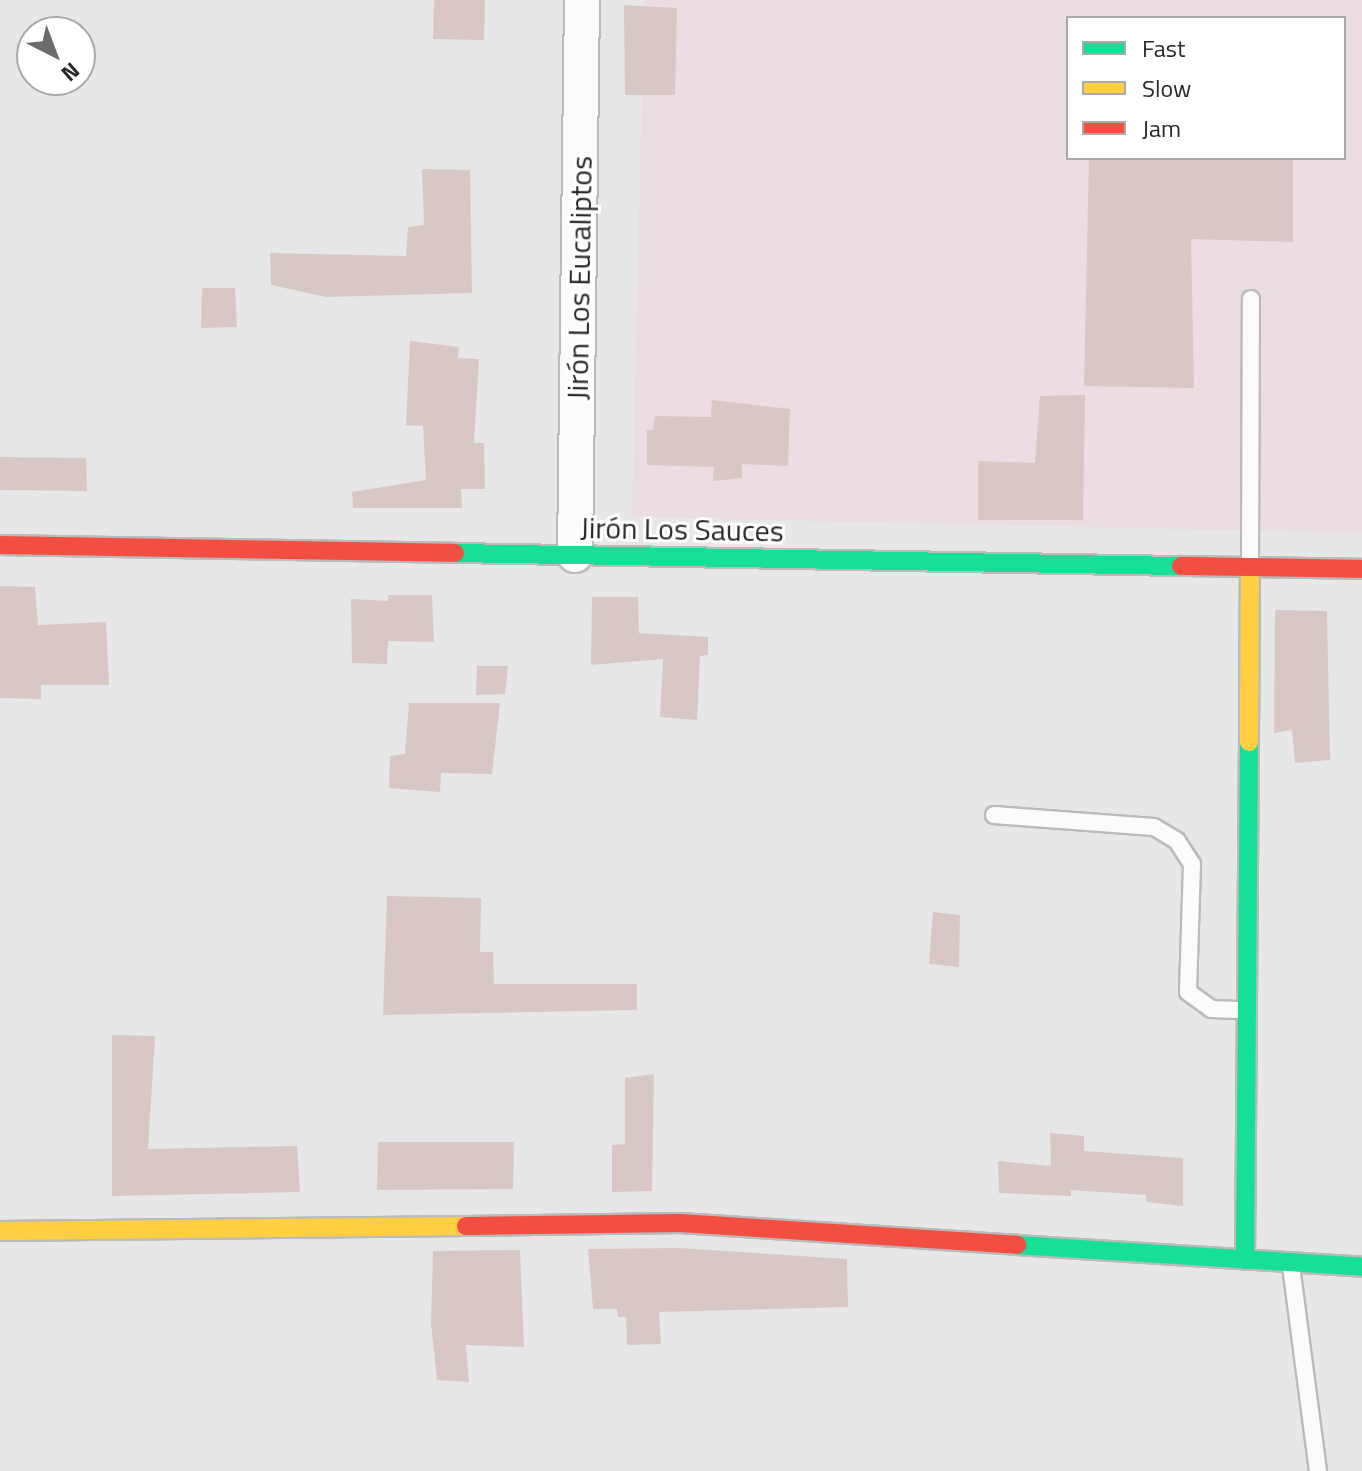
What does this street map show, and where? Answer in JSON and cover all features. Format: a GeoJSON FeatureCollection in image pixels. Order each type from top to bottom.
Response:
{"type":"FeatureCollection","features":[{"type":"Feature","properties":{"kind":"street","name":"Jirón Los Eucaliptos"},"geometry":{"type":"LineString","coordinates":[[575,555],[582,0]]}},
{"type":"Feature","properties":{"kind":"street","name":"Jirón Los Sauces"},"geometry":{"type":"LineString","coordinates":[[0,545],[1362,569]]}},
{"type":"Feature","properties":{"kind":"street"},"geometry":{"type":"LineString","coordinates":[[1245,1260],[1251,1010],[1250,568]]}},
{"type":"Feature","properties":{"kind":"street"},"geometry":{"type":"LineString","coordinates":[[0,1231],[680,1223],[1362,1267]]}},
{"type":"Feature","properties":{"kind":"lane"},"geometry":{"type":"LineString","coordinates":[[1250,568],[1251,299]]}},
{"type":"Feature","properties":{"kind":"lane"},"geometry":{"type":"LineString","coordinates":[[994,815],[1154,827],[1177,841],[1192,864],[1188,992],[1211,1009],[1251,1010]]}},
{"type":"Feature","properties":{"kind":"lane"},"geometry":{"type":"LineString","coordinates":[[1291,1262],[1318,1471]]}},
{"type":"Feature","properties":{"kind":"shaded area"},"geometry":{"type":"Polygon","coordinates":[[[644,0],[1362,0],[1362,533],[632,517],[644,0]]]}},
{"type":"Feature","properties":{"kind":"building"},"geometry":{"type":"Polygon","coordinates":[[[434,0],[485,0],[484,40],[433,39],[434,0]]]}},
{"type":"Feature","properties":{"kind":"building"},"geometry":{"type":"Polygon","coordinates":[[[624,5],[677,8],[675,95],[625,95],[624,5]]]}},
{"type":"Feature","properties":{"kind":"building"},"geometry":{"type":"Polygon","coordinates":[[[1089,160],[1293,160],[1293,242],[1191,239],[1194,388],[1084,386],[1089,160]]]}},
{"type":"Feature","properties":{"kind":"building"},"geometry":{"type":"Polygon","coordinates":[[[422,169],[470,170],[472,293],[326,297],[271,285],[270,253],[406,256],[408,227],[424,225],[422,169]]]}},
{"type":"Feature","properties":{"kind":"building"},"geometry":{"type":"Polygon","coordinates":[[[202,288],[235,288],[237,327],[201,328],[202,288]]]}},
{"type":"Feature","properties":{"kind":"building"},"geometry":{"type":"Polygon","coordinates":[[[410,341],[459,347],[458,358],[479,359],[474,443],[484,443],[485,489],[461,489],[462,508],[353,508],[352,492],[426,480],[423,426],[406,425],[410,341]]]}},
{"type":"Feature","properties":{"kind":"building"},"geometry":{"type":"Polygon","coordinates":[[[1085,395],[1083,520],[978,520],[978,461],[1035,463],[1040,396],[1085,395]]]}},
{"type":"Feature","properties":{"kind":"building"},"geometry":{"type":"Polygon","coordinates":[[[712,400],[790,409],[788,466],[742,464],[742,478],[713,481],[714,467],[647,465],[647,430],[653,430],[655,416],[711,417],[712,400]]]}},
{"type":"Feature","properties":{"kind":"building"},"geometry":{"type":"Polygon","coordinates":[[[0,457],[86,458],[87,491],[0,490],[0,457]]]}},
{"type":"Feature","properties":{"kind":"building"},"geometry":{"type":"Polygon","coordinates":[[[0,586],[35,587],[38,625],[106,622],[109,685],[41,685],[41,699],[0,698],[0,586]]]}},
{"type":"Feature","properties":{"kind":"building"},"geometry":{"type":"Polygon","coordinates":[[[388,595],[432,595],[434,642],[388,641],[387,664],[352,663],[351,599],[388,601],[388,595]]]}},
{"type":"Feature","properties":{"kind":"building"},"geometry":{"type":"Polygon","coordinates":[[[592,597],[638,597],[639,633],[708,637],[708,655],[700,656],[697,720],[660,717],[663,659],[591,665],[592,597]]]}},
{"type":"Feature","properties":{"kind":"building"},"geometry":{"type":"Polygon","coordinates":[[[1275,610],[1327,611],[1330,760],[1295,763],[1292,730],[1274,733],[1275,610]]]}},
{"type":"Feature","properties":{"kind":"building"},"geometry":{"type":"Polygon","coordinates":[[[477,666],[508,666],[505,694],[476,695],[477,666]]]}},
{"type":"Feature","properties":{"kind":"building"},"geometry":{"type":"Polygon","coordinates":[[[409,703],[500,703],[492,774],[441,773],[440,792],[389,788],[390,756],[405,754],[409,703]]]}},
{"type":"Feature","properties":{"kind":"building"},"geometry":{"type":"Polygon","coordinates":[[[387,896],[481,898],[480,952],[493,952],[494,984],[637,984],[637,1010],[383,1015],[387,896]]]}},
{"type":"Feature","properties":{"kind":"building"},"geometry":{"type":"Polygon","coordinates":[[[933,912],[960,915],[959,967],[929,964],[933,912]]]}},
{"type":"Feature","properties":{"kind":"building"},"geometry":{"type":"Polygon","coordinates":[[[112,1035],[155,1036],[148,1149],[297,1146],[300,1192],[112,1196],[112,1035]]]}},
{"type":"Feature","properties":{"kind":"building"},"geometry":{"type":"Polygon","coordinates":[[[654,1074],[652,1191],[612,1192],[612,1145],[625,1144],[625,1078],[654,1074]]]}},
{"type":"Feature","properties":{"kind":"building"},"geometry":{"type":"Polygon","coordinates":[[[1050,1133],[1084,1136],[1084,1151],[1183,1158],[1183,1206],[1146,1202],[1146,1195],[1071,1190],[1071,1196],[999,1193],[998,1161],[1051,1166],[1050,1133]]]}},
{"type":"Feature","properties":{"kind":"building"},"geometry":{"type":"Polygon","coordinates":[[[378,1142],[514,1142],[513,1189],[377,1190],[378,1142]]]}},
{"type":"Feature","properties":{"kind":"building"},"geometry":{"type":"Polygon","coordinates":[[[679,1248],[847,1259],[848,1307],[659,1312],[661,1344],[627,1345],[626,1317],[618,1317],[617,1309],[593,1309],[588,1249],[679,1248]]]}},
{"type":"Feature","properties":{"kind":"building"},"geometry":{"type":"Polygon","coordinates":[[[520,1250],[524,1347],[466,1345],[469,1382],[437,1380],[431,1323],[433,1251],[520,1250]]]}},
{"type":"Feature","properties":{"kind":"traffic: fast"},"geometry":{"type":"LineString","coordinates":[[455,553],[1181,566]]}},
{"type":"Feature","properties":{"kind":"traffic: fast"},"geometry":{"type":"LineString","coordinates":[[1245,1260],[1249,742]]}},
{"type":"Feature","properties":{"kind":"traffic: fast"},"geometry":{"type":"LineString","coordinates":[[1017,1245],[1362,1267]]}},
{"type":"Feature","properties":{"kind":"traffic: slow"},"geometry":{"type":"LineString","coordinates":[[1249,742],[1250,568]]}},
{"type":"Feature","properties":{"kind":"traffic: slow"},"geometry":{"type":"LineString","coordinates":[[0,1231],[466,1226]]}},
{"type":"Feature","properties":{"kind":"traffic: jam"},"geometry":{"type":"LineString","coordinates":[[0,545],[455,553]]}},
{"type":"Feature","properties":{"kind":"traffic: jam"},"geometry":{"type":"LineString","coordinates":[[1181,566],[1362,569]]}},
{"type":"Feature","properties":{"kind":"traffic: jam"},"geometry":{"type":"LineString","coordinates":[[466,1226],[680,1223],[1017,1245]]}}]}
